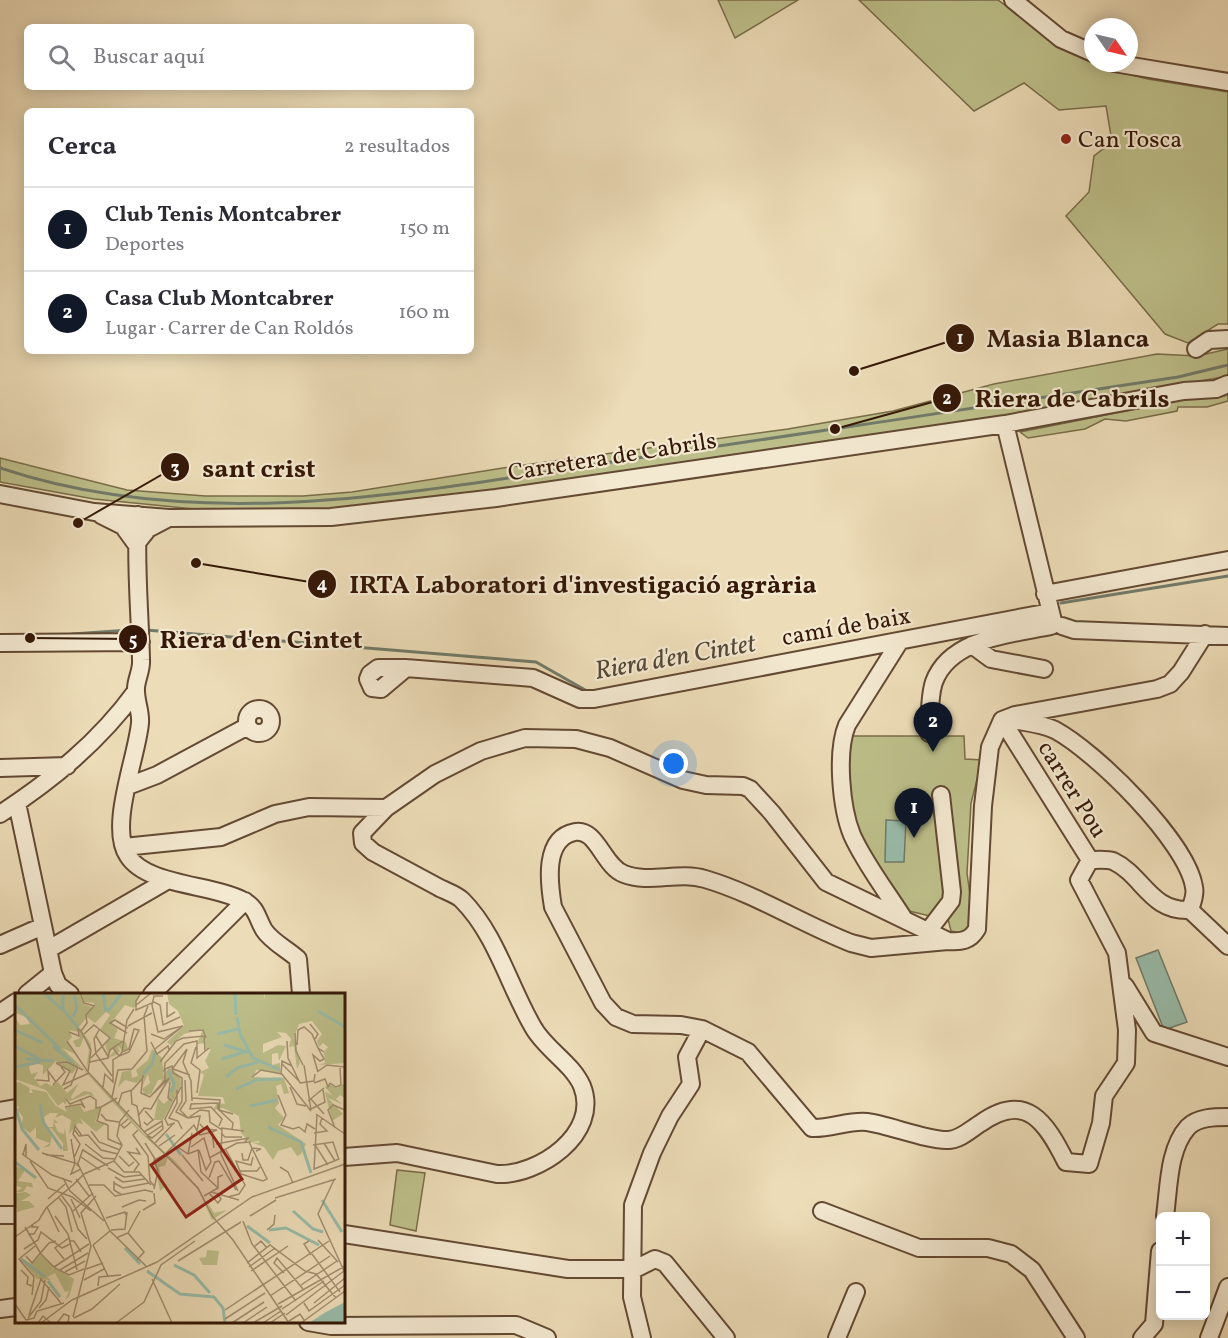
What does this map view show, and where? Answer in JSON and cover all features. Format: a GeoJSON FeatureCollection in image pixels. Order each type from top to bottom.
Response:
{"type":"FeatureCollection","features":[{"type":"Feature","properties":{"kind":"street"},"geometry":{"type":"LineString","coordinates":[[1012,0],[1061,39],[1084,49]]}},
{"type":"Feature","properties":{"kind":"street"},"geometry":{"type":"LineString","coordinates":[[1138,67],[1228,82]]}},
{"type":"Feature","properties":{"kind":"street"},"geometry":{"type":"LineString","coordinates":[[1196,349],[1209,340],[1228,339]]}},
{"type":"Feature","properties":{"kind":"street","name":"Carretera de Cabrils"},"geometry":{"type":"LineString","coordinates":[[0,494],[94,512],[169,518],[331,517],[496,498],[1005,424],[1175,393],[1216,389],[1228,384]]}},
{"type":"Feature","properties":{"kind":"street"},"geometry":{"type":"LineString","coordinates":[[929,733],[934,682],[952,656],[972,645],[1054,622],[1045,594],[1005,424]]}},
{"type":"Feature","properties":{"kind":"street"},"geometry":{"type":"LineString","coordinates":[[94,512],[123,526],[136,544]]}},
{"type":"Feature","properties":{"kind":"street"},"geometry":{"type":"LineString","coordinates":[[138,515],[136,544],[142,664],[136,691],[140,722],[122,822],[124,847],[128,857],[145,871],[168,880],[215,889],[246,901],[257,911],[265,932],[298,959],[302,993]]}},
{"type":"Feature","properties":{"kind":"street"},"geometry":{"type":"LineString","coordinates":[[136,544],[148,529],[169,518]]}},
{"type":"Feature","properties":{"kind":"street"},"geometry":{"type":"LineString","coordinates":[[1045,594],[1228,560]]}},
{"type":"Feature","properties":{"kind":"street","name":"camí de baix"},"geometry":{"type":"LineString","coordinates":[[406,668],[533,678],[580,699],[594,699],[900,640],[1054,622],[1074,630],[1228,636]]}},
{"type":"Feature","properties":{"kind":"street"},"geometry":{"type":"LineString","coordinates":[[1090,860],[1079,880],[1117,953],[1127,1030],[1125,1063],[1104,1096],[1101,1123],[1089,1164],[1066,1162],[1045,1125],[1029,1112],[1013,1108],[995,1113],[967,1133],[948,1140],[865,1122],[825,1129],[812,1128],[747,1053],[702,1029],[681,1025],[633,1024],[616,1017],[603,1003],[553,907],[550,890],[551,860],[559,840],[576,831],[586,832],[593,838],[608,863],[623,874],[635,878],[702,878],[851,943],[871,948],[969,939],[977,929],[982,806],[990,747],[1008,718],[1157,689],[1170,684],[1205,634]]}},
{"type":"Feature","properties":{"kind":"street"},"geometry":{"type":"LineString","coordinates":[[900,640],[847,724],[842,737],[842,788],[852,834],[904,919]]}},
{"type":"Feature","properties":{"kind":"street"},"geometry":{"type":"LineString","coordinates":[[0,643],[141,642]]}},
{"type":"Feature","properties":{"kind":"street"},"geometry":{"type":"LineString","coordinates":[[972,645],[991,659],[1044,669]]}},
{"type":"Feature","properties":{"kind":"street"},"geometry":{"type":"LineString","coordinates":[[0,814],[67,766],[118,716],[136,691]]}},
{"type":"Feature","properties":{"kind":"street"},"geometry":{"type":"LineString","coordinates":[[1008,718],[1053,729],[1076,743],[1145,808],[1185,861],[1195,888],[1190,910],[1228,946]]}},
{"type":"Feature","properties":{"kind":"street","name":"carrer Pou"},"geometry":{"type":"LineString","coordinates":[[1008,718],[1090,860],[1112,861],[1161,903],[1170,908],[1190,910]]}},
{"type":"Feature","properties":{"kind":"street"},"geometry":{"type":"LineString","coordinates":[[128,786],[157,775],[248,726]]}},
{"type":"Feature","properties":{"kind":"street"},"geometry":{"type":"LineString","coordinates":[[345,1156],[397,1153],[497,1174],[513,1175],[543,1162],[564,1148],[577,1132],[584,1114],[585,1098],[581,1085],[534,1029],[491,940],[461,899],[373,852],[363,843],[363,833],[386,808],[435,774],[481,752],[525,738],[576,739],[610,747],[683,780],[706,785],[742,786],[750,789],[826,882],[954,942]]}},
{"type":"Feature","properties":{"kind":"street"},"geometry":{"type":"LineString","coordinates":[[0,768],[67,766]]}},
{"type":"Feature","properties":{"kind":"street"},"geometry":{"type":"LineString","coordinates":[[929,930],[951,901],[952,892],[940,795]]}},
{"type":"Feature","properties":{"kind":"street"},"geometry":{"type":"LineString","coordinates":[[17,803],[54,973],[58,985],[69,993]]}},
{"type":"Feature","properties":{"kind":"street"},"geometry":{"type":"LineString","coordinates":[[124,847],[221,837],[275,814],[309,807],[386,808]]}},
{"type":"Feature","properties":{"kind":"street"},"geometry":{"type":"LineString","coordinates":[[49,949],[168,880]]}},
{"type":"Feature","properties":{"kind":"street"},"geometry":{"type":"LineString","coordinates":[[870,904],[882,884]]}},
{"type":"Feature","properties":{"kind":"street"},"geometry":{"type":"LineString","coordinates":[[153,993],[246,901]]}},
{"type":"Feature","properties":{"kind":"street"},"geometry":{"type":"LineString","coordinates":[[0,945],[43,926]]}},
{"type":"Feature","properties":{"kind":"street"},"geometry":{"type":"LineString","coordinates":[[28,993],[54,973]]}},
{"type":"Feature","properties":{"kind":"street"},"geometry":{"type":"LineString","coordinates":[[1120,978],[1154,1033],[1228,1057]]}},
{"type":"Feature","properties":{"kind":"street"},"geometry":{"type":"LineString","coordinates":[[0,1013],[15,1003]]}},
{"type":"Feature","properties":{"kind":"street"},"geometry":{"type":"LineString","coordinates":[[642,1338],[633,1296],[633,1205],[661,1134],[691,1084],[687,1057],[702,1029]]}},
{"type":"Feature","properties":{"kind":"street"},"geometry":{"type":"LineString","coordinates":[[0,1111],[15,1108]]}},
{"type":"Feature","properties":{"kind":"street"},"geometry":{"type":"LineString","coordinates":[[1166,1212],[1175,1150],[1189,1126],[1207,1117],[1228,1117]]}},
{"type":"Feature","properties":{"kind":"street"},"geometry":{"type":"LineString","coordinates":[[822,1211],[919,1248],[988,1248],[1011,1254],[1032,1270],[1076,1338]]}},
{"type":"Feature","properties":{"kind":"street"},"geometry":{"type":"LineString","coordinates":[[345,1234],[568,1269],[634,1269],[655,1259],[665,1263],[726,1338]]}},
{"type":"Feature","properties":{"kind":"street"},"geometry":{"type":"LineString","coordinates":[[1142,1338],[1154,1324],[1160,1266]]}},
{"type":"Feature","properties":{"kind":"street"},"geometry":{"type":"LineString","coordinates":[[1209,1338],[1228,1287]]}},
{"type":"Feature","properties":{"kind":"street"},"geometry":{"type":"LineString","coordinates":[[837,1338],[856,1292]]}},
{"type":"Feature","properties":{"kind":"street"},"geometry":{"type":"LineString","coordinates":[[0,1309],[15,1306]]}},
{"type":"Feature","properties":{"kind":"street"},"geometry":{"type":"LineString","coordinates":[[314,1323],[331,1326],[521,1331],[548,1338]]}},
{"type":"Feature","properties":{"kind":"green space"},"geometry":{"type":"Polygon","coordinates":[[[718,0],[798,0],[735,38],[718,0]]]}},
{"type":"Feature","properties":{"kind":"green space"},"geometry":{"type":"Polygon","coordinates":[[[859,0],[998,0],[1067,51],[1084,59],[1084,72],[1119,72],[1228,92],[1228,324],[1218,324],[1188,343],[1165,334],[1066,216],[1089,192],[1094,156],[1112,142],[1106,106],[1059,110],[1024,83],[974,111],[859,0]]]}},
{"type":"Feature","properties":{"kind":"green space"},"geometry":{"type":"Polygon","coordinates":[[[1228,349],[1228,376],[999,418],[594,479],[308,512],[204,510],[94,499],[0,482],[0,458],[127,490],[205,496],[303,496],[352,492],[503,468],[788,429],[893,411],[994,384],[1157,354],[1197,356],[1228,349]]]}},
{"type":"Feature","properties":{"kind":"green space"},"geometry":{"type":"Polygon","coordinates":[[[1228,395],[1228,401],[1207,407],[1178,407],[1177,411],[1126,421],[1105,419],[1085,429],[1028,438],[1020,432],[1196,397],[1216,398],[1228,395]]]}},
{"type":"Feature","properties":{"kind":"green space"},"geometry":{"type":"Polygon","coordinates":[[[843,736],[964,736],[965,759],[982,760],[971,803],[967,873],[974,924],[964,934],[951,931],[947,915],[930,916],[909,911],[855,834],[843,736]]]}},
{"type":"Feature","properties":{"kind":"green space"},"geometry":{"type":"Polygon","coordinates":[[[397,1170],[425,1173],[416,1231],[390,1225],[397,1170]]]}},
{"type":"Feature","properties":{"kind":"shaded area"},"geometry":{"type":"Polygon","coordinates":[[[886,820],[906,821],[904,862],[885,862],[886,820]]]}},
{"type":"Feature","properties":{"kind":"shaded area"},"geometry":{"type":"Polygon","coordinates":[[[1158,950],[1187,1022],[1164,1030],[1136,958],[1158,950]]]}},
{"type":"Feature","properties":{"kind":"waterway"},"geometry":{"type":"LineString","coordinates":[[0,468],[79,489],[159,500],[240,503],[321,500],[403,493],[484,482],[1178,377],[1228,365]]}},
{"type":"Feature","properties":{"kind":"waterway","name":"Riera d'en Cintet"},"geometry":{"type":"LineString","coordinates":[[1061,603],[1228,576]]}},
{"type":"Feature","properties":{"kind":"waterway","name":"Riera d'en Cintet"},"geometry":{"type":"LineString","coordinates":[[72,634],[130,630]]}},
{"type":"Feature","properties":{"kind":"waterway","name":"Riera d'en Cintet"},"geometry":{"type":"LineString","coordinates":[[146,630],[536,662],[587,691]]}},
{"type":"Feature","properties":{"kind":"place","name":"Can Tosca"},"geometry":{"type":"Point","coordinates":[1066,139]}},
{"type":"Feature","properties":{"kind":"place","name":"Masia Blanca"},"geometry":{"type":"Point","coordinates":[854,371]}},
{"type":"Feature","properties":{"kind":"place","name":"Riera de Cabrils"},"geometry":{"type":"Point","coordinates":[835,429]}},
{"type":"Feature","properties":{"kind":"place","name":"sant crist"},"geometry":{"type":"Point","coordinates":[78,523]}},
{"type":"Feature","properties":{"kind":"place","name":"IRTA Laboratori d'investigació agrària"},"geometry":{"type":"Point","coordinates":[196,563]}},
{"type":"Feature","properties":{"kind":"place","name":"Riera d'en Cintet"},"geometry":{"type":"Point","coordinates":[30,638]}},
{"type":"Feature","properties":{"kind":"place","name":"Casa Club Montcabrer"},"geometry":{"type":"Point","coordinates":[933,752]}},
{"type":"Feature","properties":{"kind":"place","name":"Club Tenis Montcabrer"},"geometry":{"type":"Point","coordinates":[914,838]}}]}
